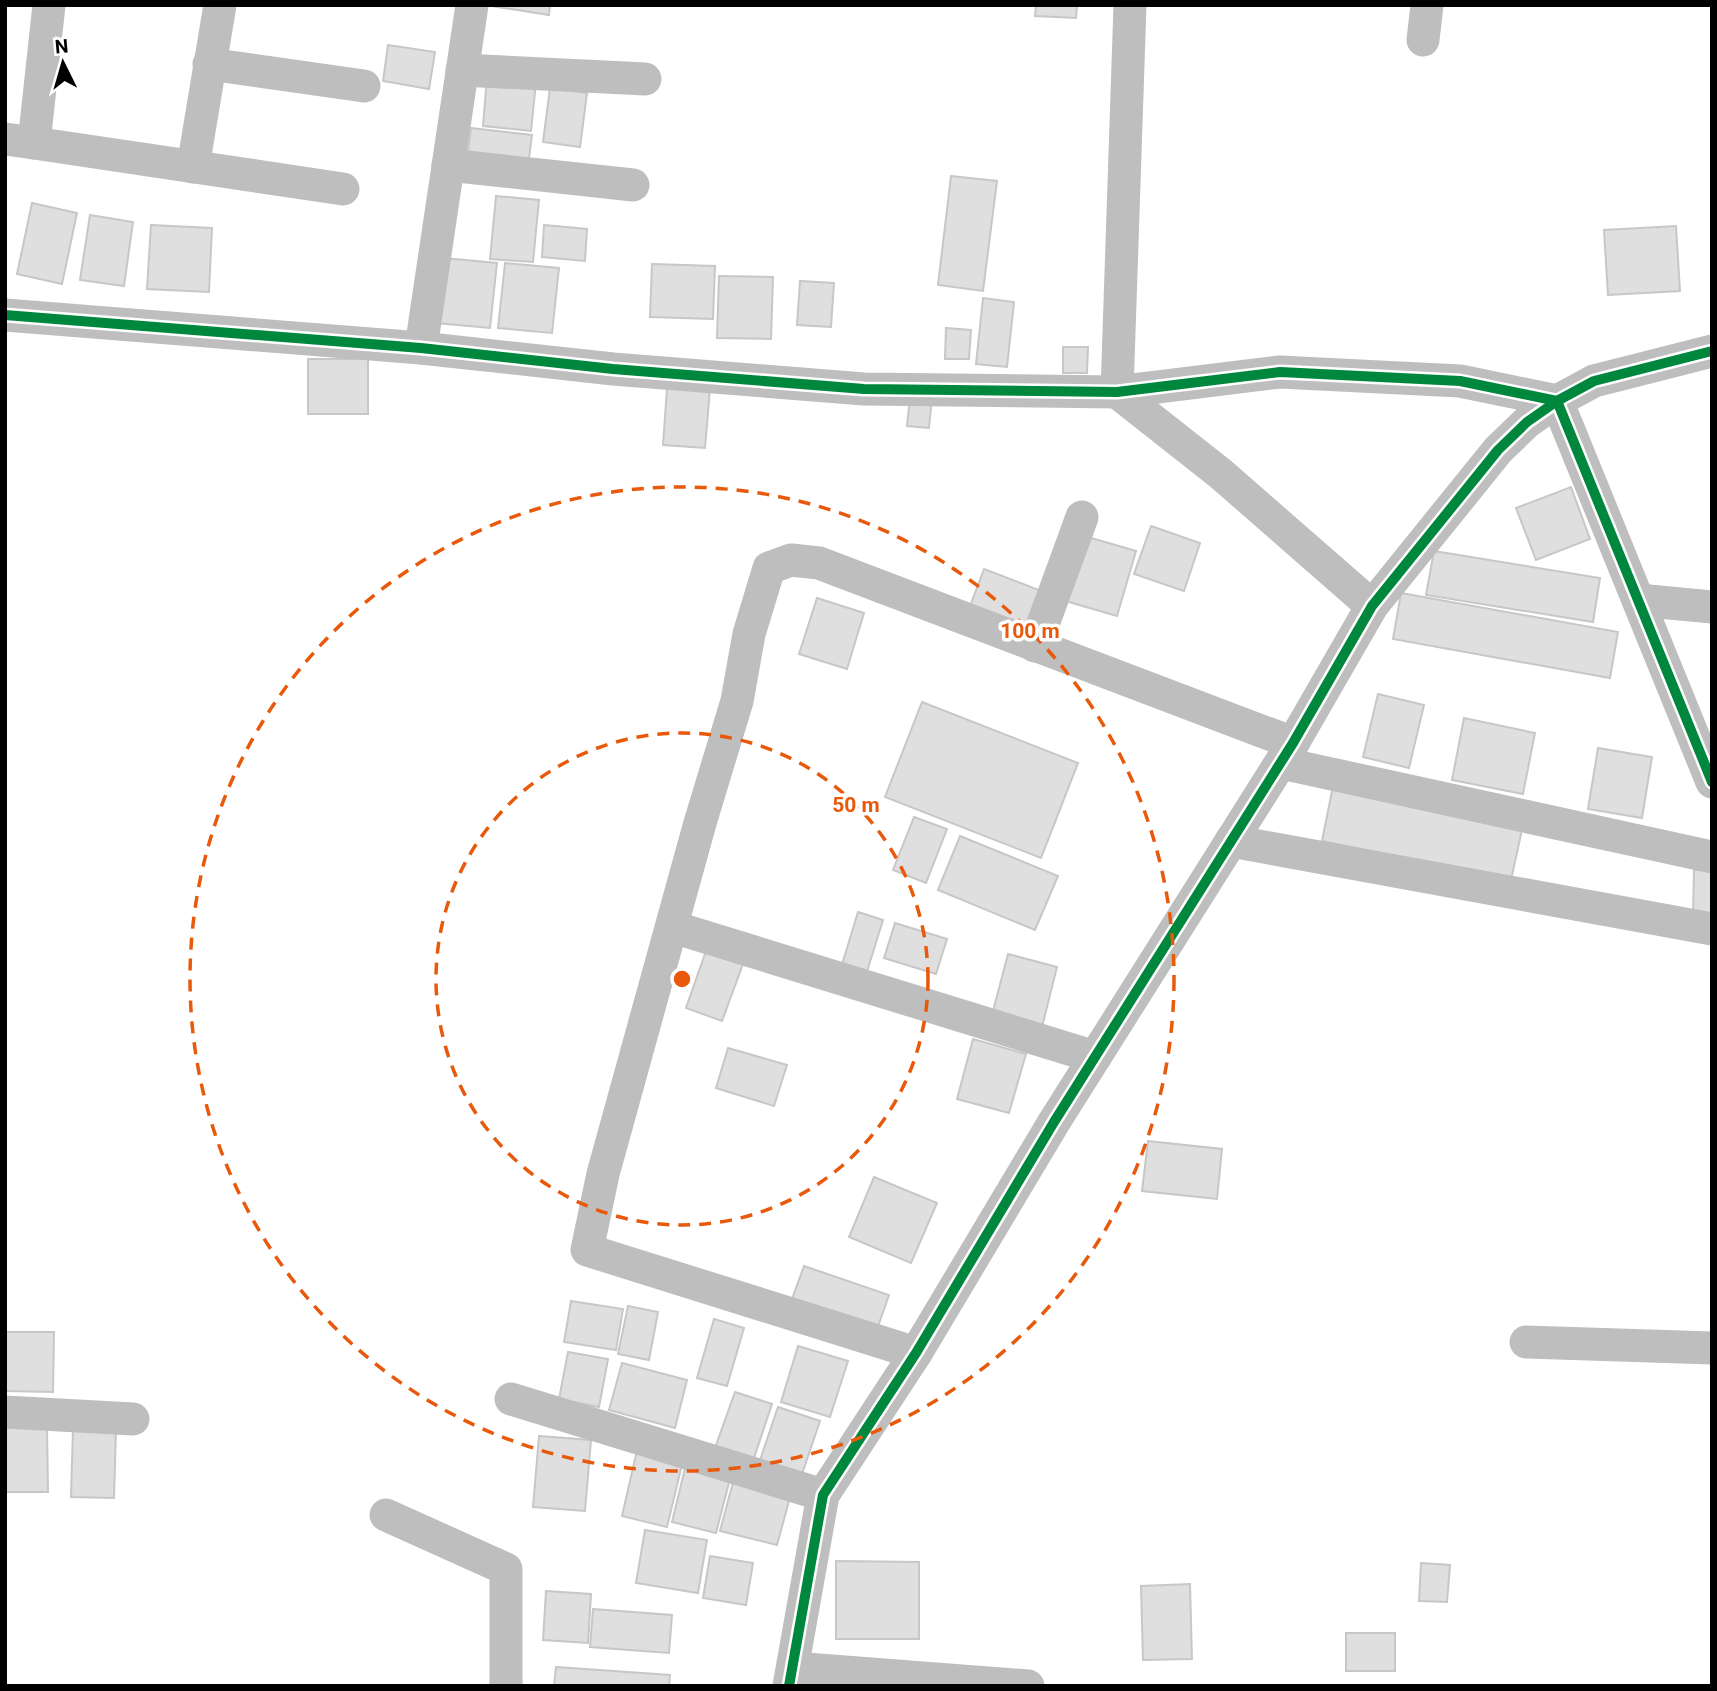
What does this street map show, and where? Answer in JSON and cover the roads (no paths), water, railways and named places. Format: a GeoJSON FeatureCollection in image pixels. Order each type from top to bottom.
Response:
{"type":"FeatureCollection","features":[{"type":"Feature","properties":{"kind":"street"},"geometry":{"type":"LineString","coordinates":[[50,5],[19,141],[343,189]]}},
{"type":"Feature","properties":{"kind":"street"},"geometry":{"type":"LineString","coordinates":[[193,167],[220,5]]}},
{"type":"Feature","properties":{"kind":"street"},"geometry":{"type":"LineString","coordinates":[[421,348],[472,5]]}},
{"type":"Feature","properties":{"kind":"street"},"geometry":{"type":"LineString","coordinates":[[1117,391],[1130,5]]}},
{"type":"Feature","properties":{"kind":"street"},"geometry":{"type":"LineString","coordinates":[[1423,40],[1427,5]]}},
{"type":"Feature","properties":{"kind":"street"},"geometry":{"type":"LineString","coordinates":[[209,64],[364,86]]}},
{"type":"Feature","properties":{"kind":"street"},"geometry":{"type":"LineString","coordinates":[[462,70],[645,79]]}},
{"type":"Feature","properties":{"kind":"street"},"geometry":{"type":"LineString","coordinates":[[448,165],[632,186]]}},
{"type":"Feature","properties":{"kind":"street"},"geometry":{"type":"LineString","coordinates":[[5,315],[421,348],[613,369],[864,388],[1117,391],[1279,372],[1460,381],[1557,401]]}},
{"type":"Feature","properties":{"kind":"street"},"geometry":{"type":"LineString","coordinates":[[1028,1686],[791,1677],[823,1495],[916,1353],[1095,1057],[1287,753],[1372,606],[1498,450],[1527,422],[1557,401],[1594,382],[1712,351]]}},
{"type":"Feature","properties":{"kind":"street"},"geometry":{"type":"LineString","coordinates":[[1117,391],[1221,474],[1372,606]]}},
{"type":"Feature","properties":{"kind":"street"},"geometry":{"type":"LineString","coordinates":[[1557,401],[1712,782]]}},
{"type":"Feature","properties":{"kind":"street"},"geometry":{"type":"LineString","coordinates":[[1035,646],[1082,517]]}},
{"type":"Feature","properties":{"kind":"street"},"geometry":{"type":"LineString","coordinates":[[916,1353],[587,1250],[603,1174],[700,823],[737,701],[749,634],[769,568],[791,560],[819,564],[1035,646],[1287,753],[1712,856]]}},
{"type":"Feature","properties":{"kind":"street"},"geometry":{"type":"LineString","coordinates":[[1638,600],[1712,607]]}},
{"type":"Feature","properties":{"kind":"street"},"geometry":{"type":"LineString","coordinates":[[1231,841],[1712,929]]}},
{"type":"Feature","properties":{"kind":"street"},"geometry":{"type":"LineString","coordinates":[[673,927],[1095,1057]]}},
{"type":"Feature","properties":{"kind":"street"},"geometry":{"type":"LineString","coordinates":[[1526,1342],[1712,1348]]}},
{"type":"Feature","properties":{"kind":"street"},"geometry":{"type":"LineString","coordinates":[[511,1399],[823,1495]]}},
{"type":"Feature","properties":{"kind":"street"},"geometry":{"type":"LineString","coordinates":[[5,1412],[133,1419]]}},
{"type":"Feature","properties":{"kind":"street"},"geometry":{"type":"LineString","coordinates":[[386,1515],[506,1569],[506,1686]]}}]}
